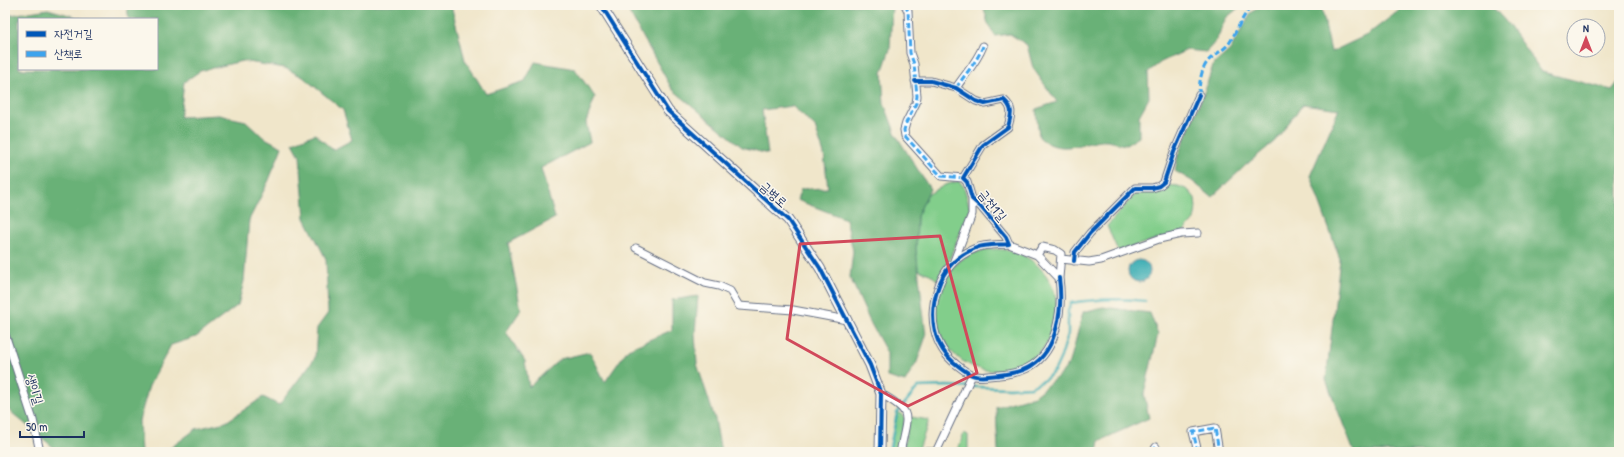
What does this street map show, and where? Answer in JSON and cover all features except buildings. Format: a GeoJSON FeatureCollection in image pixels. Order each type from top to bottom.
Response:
{"type":"FeatureCollection","features":[{"type":"Feature","properties":{"kind":"street","name":"금병로"},"geometry":{"type":"LineString","coordinates":[[601,5],[668,111],[788,220],[820,268],[870,365],[881,394],[880,452]]}},
{"type":"Feature","properties":{"kind":"street"},"geometry":{"type":"LineString","coordinates":[[905,5],[908,11],[910,53],[914,64],[916,103],[904,130],[905,136],[941,176],[963,178],[982,145],[1008,127],[1012,114],[1009,105],[1004,100],[985,104],[976,102],[956,88],[931,82],[915,81]]}},
{"type":"Feature","properties":{"kind":"street"},"geometry":{"type":"LineString","coordinates":[[956,88],[978,57],[983,46]]}},
{"type":"Feature","properties":{"kind":"street"},"geometry":{"type":"LineString","coordinates":[[1074,261],[1075,252],[1090,233],[1134,188],[1152,188],[1159,186],[1164,182],[1174,152],[1198,95]]}},
{"type":"Feature","properties":{"kind":"street","name":"금천1길"},"geometry":{"type":"LineString","coordinates":[[963,178],[967,182],[972,199],[981,207],[1006,237],[1009,244]]}},
{"type":"Feature","properties":{"kind":"street"},"geometry":{"type":"LineString","coordinates":[[972,199],[972,214],[954,261],[942,275],[936,295],[933,314],[934,330],[942,351],[952,362],[971,378],[1020,371],[1031,366],[1041,358],[1056,332],[1061,300],[1059,278],[1061,254],[1055,250],[1042,247],[1037,255]]}},
{"type":"Feature","properties":{"kind":"street"},"geometry":{"type":"LineString","coordinates":[[1061,259],[1089,262],[1102,260],[1159,239],[1181,234],[1198,233]]}},
{"type":"Feature","properties":{"kind":"street"},"geometry":{"type":"LineString","coordinates":[[954,261],[977,248],[1009,244],[1037,255],[1059,278]]}},
{"type":"Feature","properties":{"kind":"street"},"geometry":{"type":"LineString","coordinates":[[636,248],[705,283],[719,286],[730,291],[739,306],[793,310],[847,320]]}},
{"type":"Feature","properties":{"kind":"street","name":"생이길"},"geometry":{"type":"LineString","coordinates":[[5,334],[33,420],[40,452]]}},
{"type":"Feature","properties":{"kind":"street"},"geometry":{"type":"LineString","coordinates":[[936,452],[971,378]]}},
{"type":"Feature","properties":{"kind":"street"},"geometry":{"type":"LineString","coordinates":[[881,394],[898,405],[904,411],[907,422],[901,448],[904,452]]}},
{"type":"Feature","properties":{"kind":"street"},"geometry":{"type":"LineString","coordinates":[[1198,452],[1193,432],[1215,428],[1219,452]]}},
{"type":"Feature","properties":{"kind":"street"},"geometry":{"type":"LineString","coordinates":[[927,452],[932,452]]}},
{"type":"Feature","properties":{"kind":"highlighted area"},"geometry":{"type":"Polygon","coordinates":[[[940,236],[977,373],[908,406],[787,339],[800,244],[940,236]]]}},
{"type":"Feature","properties":{"kind":"green space"},"geometry":{"type":"Polygon","coordinates":[[[131,5],[451,5],[465,60],[486,94],[525,81],[535,62],[575,69],[595,97],[586,122],[590,142],[541,168],[555,218],[508,243],[521,310],[506,332],[525,361],[529,387],[560,359],[590,352],[605,382],[628,349],[672,330],[672,300],[698,296],[695,334],[697,364],[715,419],[721,452],[165,452],[196,429],[226,422],[263,397],[279,405],[315,358],[317,328],[328,313],[326,259],[305,218],[300,156],[293,143],[315,134],[333,150],[352,140],[343,110],[303,77],[285,68],[242,61],[200,71],[184,82],[180,117],[219,115],[246,121],[263,137],[282,147],[269,180],[249,220],[244,281],[238,305],[196,337],[171,345],[149,386],[139,421],[141,452],[59,452],[5,407],[5,16],[48,9],[80,18],[18,18],[18,70],[158,70],[158,18],[129,18],[127,8],[131,5]]]}},
{"type":"Feature","properties":{"kind":"green space"},"geometry":{"type":"Polygon","coordinates":[[[625,5],[892,5],[890,49],[882,73],[884,103],[896,135],[930,189],[917,216],[916,250],[926,336],[917,362],[905,382],[887,377],[887,353],[870,322],[850,277],[853,251],[846,219],[797,200],[801,189],[828,188],[824,154],[815,127],[792,106],[762,110],[768,154],[742,147],[672,89],[625,5]]]}},
{"type":"Feature","properties":{"kind":"green space"},"geometry":{"type":"Polygon","coordinates":[[[983,5],[1242,5],[1226,18],[1216,41],[1206,52],[1187,50],[1161,62],[1148,72],[1149,98],[1139,116],[1139,137],[1126,145],[1104,141],[1077,146],[1061,147],[1054,146],[1039,137],[1036,109],[1057,102],[1033,68],[1027,45],[1010,34],[995,36],[988,24],[983,5]]]}},
{"type":"Feature","properties":{"kind":"green space"},"geometry":{"type":"Polygon","coordinates":[[[1261,5],[1321,5],[1331,52],[1367,35],[1401,9],[1410,5],[1491,5],[1507,23],[1542,72],[1612,90],[1619,81],[1619,452],[1354,452],[1326,380],[1340,259],[1310,176],[1339,109],[1303,104],[1275,141],[1246,165],[1212,197],[1192,181],[1175,171],[1178,155],[1205,90],[1213,65],[1230,50],[1250,14],[1261,5]]]}},
{"type":"Feature","properties":{"kind":"green space"},"geometry":{"type":"Polygon","coordinates":[[[959,181],[964,187],[970,209],[948,263],[937,280],[930,274],[918,270],[916,250],[917,216],[927,195],[945,185],[959,181]]]}},
{"type":"Feature","properties":{"kind":"green space"},"geometry":{"type":"Polygon","coordinates":[[[1166,185],[1178,186],[1188,190],[1195,198],[1196,209],[1194,220],[1184,231],[1118,251],[1107,226],[1136,193],[1152,192],[1166,185]]]}},
{"type":"Feature","properties":{"kind":"green space"},"geometry":{"type":"Polygon","coordinates":[[[996,249],[1019,254],[1039,267],[1052,287],[1057,310],[1052,333],[1039,353],[1019,366],[996,371],[973,366],[953,353],[940,333],[935,310],[940,287],[953,267],[973,254],[996,249]]]}},
{"type":"Feature","properties":{"kind":"green space"},"geometry":{"type":"Polygon","coordinates":[[[1103,307],[1150,313],[1158,334],[1144,394],[1149,418],[1099,441],[1097,452],[998,452],[996,407],[1034,396],[1061,374],[1070,362],[1083,312],[1103,307]]]}},
{"type":"Feature","properties":{"kind":"green space"},"geometry":{"type":"Polygon","coordinates":[[[898,413],[905,418],[898,450],[899,452],[889,452],[898,413]]]}},
{"type":"Feature","properties":{"kind":"green space"},"geometry":{"type":"Polygon","coordinates":[[[911,417],[929,420],[918,452],[908,452],[904,448],[906,433],[911,417]]]}},
{"type":"Feature","properties":{"kind":"green space"},"geometry":{"type":"Polygon","coordinates":[[[964,433],[968,435],[968,452],[957,452],[964,433]]]}},
{"type":"Feature","properties":{"kind":"water"},"geometry":{"type":"Polygon","coordinates":[[[1139,260],[1147,263],[1150,271],[1147,279],[1139,282],[1131,279],[1128,271],[1131,263],[1139,260]]]}},
{"type":"Feature","properties":{"kind":"waterway"},"geometry":{"type":"LineString","coordinates":[[889,452],[897,413],[918,387],[1031,387],[1046,379],[1055,370],[1061,357],[1068,334],[1068,310],[1071,303],[1108,299],[1145,301]]}},
{"type":"Feature","properties":{"kind":"marked path"},"geometry":{"type":"LineString","coordinates":[[905,5],[908,11],[910,53],[914,64],[917,96],[916,103],[906,123],[904,130],[905,136],[941,176],[963,178]]}},
{"type":"Feature","properties":{"kind":"marked path"},"geometry":{"type":"LineString","coordinates":[[1199,95],[1201,76],[1206,63],[1228,45],[1243,18],[1253,5]]}},
{"type":"Feature","properties":{"kind":"marked path"},"geometry":{"type":"LineString","coordinates":[[956,88],[974,63],[983,46]]}},
{"type":"Feature","properties":{"kind":"marked path"},"geometry":{"type":"LineString","coordinates":[[1198,452],[1193,432],[1215,428],[1219,452]]}},
{"type":"Feature","properties":{"kind":"marked path"},"geometry":{"type":"LineString","coordinates":[[1153,452],[1156,447]]}},
{"type":"Feature","properties":{"kind":"cycle path"},"geometry":{"type":"LineString","coordinates":[[601,5],[668,111],[788,220],[820,268],[870,365],[881,394],[880,452]]}},
{"type":"Feature","properties":{"kind":"cycle path"},"geometry":{"type":"LineString","coordinates":[[915,81],[931,81],[956,88],[976,101],[985,104],[1004,100],[1009,106],[1011,112],[1008,127],[983,145],[963,178],[967,182],[972,199],[981,207],[1006,237],[1009,244],[976,248],[962,255],[947,269],[938,288],[933,309],[935,330],[942,349],[957,365],[975,376],[1011,373],[1024,370],[1031,366],[1040,359],[1047,350],[1057,327],[1060,302],[1059,278]]}},
{"type":"Feature","properties":{"kind":"cycle path"},"geometry":{"type":"LineString","coordinates":[[1074,261],[1075,252],[1090,233],[1135,188],[1152,188],[1159,186],[1164,182],[1174,152],[1199,95]]}}]}
